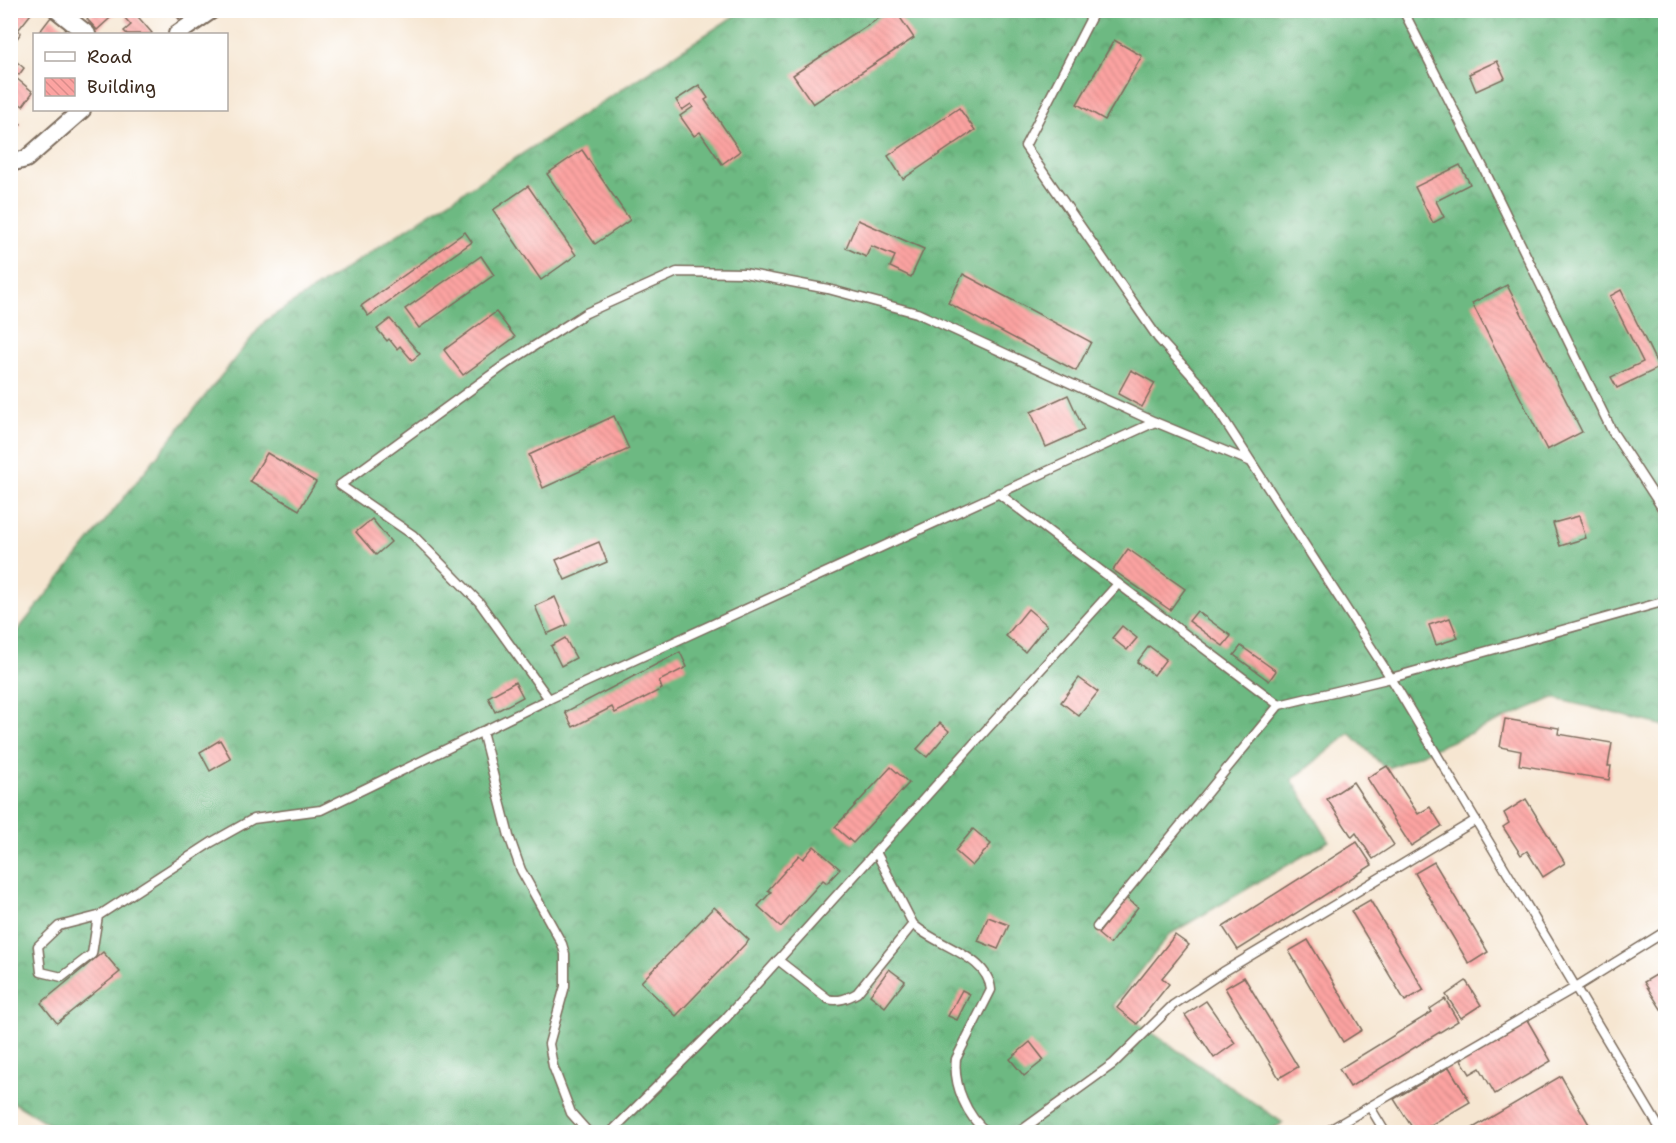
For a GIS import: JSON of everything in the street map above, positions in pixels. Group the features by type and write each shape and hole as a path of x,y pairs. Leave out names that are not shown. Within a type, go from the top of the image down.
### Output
{"street":[{"path":"57,10 86,33"},
{"path":"178,33 212,10"},
{"path":"10,163 26,159 81,111"}],"lane":[{"path":"1095,10 1025,146 1158,338 1204,389 1392,678 1662,1132"},
{"path":"1403,10 1484,169 1612,431 1665,514"},
{"path":"549,699 479,602 412,535 340,485 506,364 586,313 677,272 744,273 828,288 917,314 1155,422 1250,462"},
{"path":"98,916 92,954 62,977 41,972 38,946 59,926 98,916 212,842 253,819 321,810 549,699 1155,422"},
{"path":"998,493 1278,705"},
{"path":"611,1132 725,1019 1118,584"},
{"path":"1097,927 1278,705 1392,678 1665,601"},
{"path":"482,731 506,826 521,870 566,954 565,986 549,1044 553,1066 572,1113 588,1132"},
{"path":"1019,1132 1113,1064 1173,1005 1223,972 1476,820"},
{"path":"876,852 913,924 922,933 975,962 984,970 990,981 991,990 956,1059 955,1069 957,1084 969,1111 987,1132"},
{"path":"778,960 828,999 849,998 857,993 913,924"},
{"path":"1326,1132 1576,987 1665,931"},
{"path":"1370,1107 1385,1132"}],"green space":[{"path":"742,11 1665,11 1665,726 1553,698 1386,769 1350,733 1292,780 1329,841 1170,934 1113,1006 1283,1123 1267,1132 69,1132 59,1130 11,1101 11,639 265,321"}],"building":[{"path":"16,10 34,10 19,29 10,22"},
{"path":"96,10 119,10 97,30 87,19"},
{"path":"172,10 188,10 179,19"},
{"path":"891,10 895,10 914,38 813,104 793,75"},
{"path":"133,11 152,33 126,33 124,31 131,25 125,18"},
{"path":"51,17 66,29 63,33 39,33"},
{"path":"10,25 21,33 13,44 10,42"},
{"path":"1114,40 1142,56 1105,120 1077,104"},
{"path":"1497,61 1505,78 1476,91 1469,74"},
{"path":"17,62 24,68 19,75 11,69"},
{"path":"16,78 33,92 23,106 10,97 10,85"},
{"path":"699,85 708,98 705,100 740,151 722,164 700,132 694,136 680,116 693,107 691,104 682,110 676,100"},
{"path":"959,108 975,130 903,179 888,156"},
{"path":"10,116 21,124 10,137"},
{"path":"582,150 630,220 595,244 547,174"},
{"path":"1460,165 1470,184 1436,201 1444,217 1433,223 1415,187"},
{"path":"528,186 576,255 541,280 493,210"},
{"path":"858,220 924,249 911,277 890,267 895,256 871,246 866,257 846,248"},
{"path":"465,232 472,242 368,316 361,306"},
{"path":"481,256 494,275 419,328 405,309"},
{"path":"963,274 1091,342 1076,371 948,303"},
{"path":"1507,285 1582,432 1547,450 1472,303"},
{"path":"1621,290 1659,368 1617,388 1611,377 1643,362 1610,296"},
{"path":"496,312 515,337 463,375 444,350"},
{"path":"390,319 420,354 412,360 400,346 397,349 377,329"},
{"path":"1131,370 1155,383 1142,407 1118,394"},
{"path":"1068,395 1084,430 1046,447 1031,412"},
{"path":"614,416 629,449 543,488 529,455"},
{"path":"267,453 316,482 299,510 250,481"},
{"path":"1579,516 1586,538 1560,546 1553,523"},
{"path":"372,519 391,542 376,555 356,532"},
{"path":"599,542 607,562 565,580 556,560"},
{"path":"1128,549 1185,589 1170,610 1113,570"},
{"path":"555,597 567,625 547,634 535,606"},
{"path":"1028,609 1047,625 1025,652 1006,636"},
{"path":"1197,611 1231,636 1223,646 1189,621"},
{"path":"1450,618 1458,638 1436,645 1429,625"},
{"path":"1122,626 1137,638 1127,650 1112,638"},
{"path":"565,638 576,658 561,666 551,646"},
{"path":"1149,646 1166,659 1154,675 1137,662"},
{"path":"1241,646 1276,671 1269,681 1234,655"},
{"path":"680,652 687,667 659,681 662,689 615,713 612,707 573,727 565,712"},
{"path":"1079,678 1098,692 1079,716 1061,702"},
{"path":"515,682 523,697 495,712 488,697"},
{"path":"1505,719 1559,728 1558,734 1612,743 1608,766 1611,766 1609,780 1519,765 1521,751 1500,747"},
{"path":"940,723 949,731 927,757 917,749"},
{"path":"220,740 231,759 210,771 200,752"},
{"path":"1387,766 1418,814 1430,807 1442,826 1411,846 1367,778"},
{"path":"891,767 909,783 853,843 835,827"},
{"path":"1353,782 1394,845 1373,859 1356,833 1352,837 1327,799"},
{"path":"1526,799 1565,863 1543,877 1527,851 1521,855 1503,827 1509,823 1504,813"},
{"path":"973,829 991,844 972,866 955,851"},
{"path":"1357,842 1372,865 1238,950 1223,927"},
{"path":"814,846 840,869 827,883 823,880 781,927 758,906 771,892 768,890 799,855 803,859"},
{"path":"1434,862 1488,952 1469,964 1415,873"},
{"path":"1126,898 1138,907 1110,944 1098,934"},
{"path":"1370,900 1424,990 1405,1001 1351,911"},
{"path":"714,907 749,940 676,1016 641,982"},
{"path":"988,917 1009,925 998,949 978,941"},
{"path":"1175,935 1189,945 1162,978 1169,984 1137,1024 1117,1008"},
{"path":"1308,940 1362,1030 1343,1042 1289,951"},
{"path":"103,952 120,972 57,1023 41,1003"},
{"path":"889,969 905,981 885,1007 870,995"},
{"path":"1666,969 1666,1017 1644,982"},
{"path":"1244,977 1298,1067 1279,1078 1225,988"},
{"path":"1466,981 1481,1005 1461,1018 1446,995"},
{"path":"962,990 970,994 957,1020 948,1016"},
{"path":"1445,999 1458,1021 1350,1087 1339,1069 1432,1012 1430,1009"},
{"path":"1206,1001 1235,1043 1214,1058 1185,1015"},
{"path":"1526,1018 1551,1061 1495,1094 1480,1068 1470,1074 1460,1058"},
{"path":"1030,1042 1044,1060 1024,1076 1010,1059"},
{"path":"1449,1067 1470,1102 1419,1132 1415,1132 1394,1099"},
{"path":"1561,1076 1590,1126 1579,1132 1466,1132"}]}
